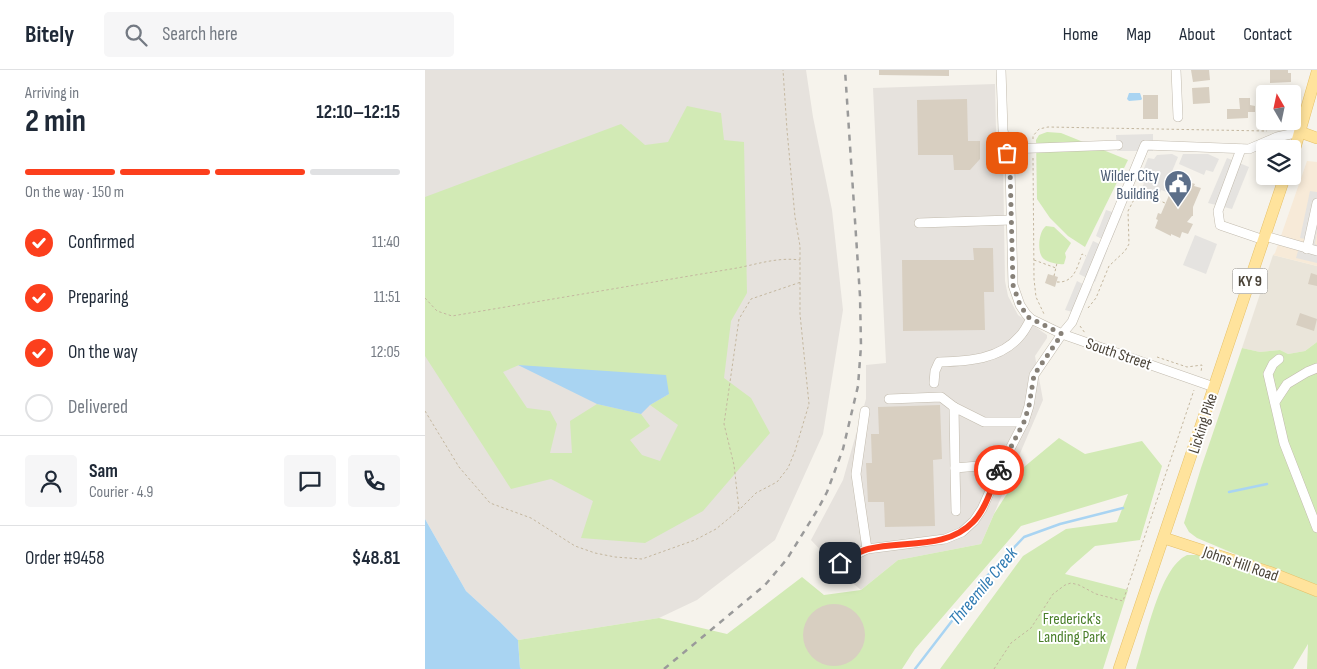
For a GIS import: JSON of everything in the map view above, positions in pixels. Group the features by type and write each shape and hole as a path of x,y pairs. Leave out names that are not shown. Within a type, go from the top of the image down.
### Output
{"main road":[{"path":"1298,140 1317,72"},
{"path":"1300,132 1317,138"},
{"name":"Licking Pike","path":"1119,669 1282,185"},
{"name":"Johns Hill Road","path":"1164,538 1272,574 1317,592"}],"street":[{"path":"934,383 935,371 939,362 977,360 993,354 1017,340 1031,320 1020,305 1013,285 1010,168 1003,130 1001,70"},
{"path":"1177,70 1178,117"},
{"path":"827,570 867,549 945,539 962,532 975,521 1024,422 1029,406 1034,375 1072,322 1145,145 1249,149 1277,137 1300,132"},
{"path":"1006,149 1118,145"},
{"path":"1241,148 1218,211 1220,225 1317,251"},
{"path":"1307,249 1317,203"},
{"path":"919,223 1011,220"},
{"name":"South Street","path":"1031,320 1065,330 1215,387"},
{"path":"1279,359 1273,364 1268,374 1284,444 1317,528"},
{"path":"1275,402 1287,384 1317,368"},
{"path":"889,400 941,397 954,407 984,422 1024,422"},
{"path":"954,407 956,511"},
{"path":"865,411 856,474 867,549"},
{"path":"955,468 1002,464"}],"path":[{"path":"425,412 459,467 490,503 531,518 575,546 595,553 642,559 695,540 716,528 739,510 755,493 777,482 788,468 795,451 809,404 800,314 800,246 795,217 783,70"},
{"path":"1046,318 1035,297 1033,136 1039,129 1047,127 1275,132"},
{"path":"1128,187 1165,203"},
{"path":"1085,311 1096,298 1109,266 1129,244 1128,212 1138,192"},
{"path":"1057,282 1069,280 1074,275 1082,254 1085,256"},
{"path":"425,298 437,312 452,316 769,261 800,260"},
{"path":"1034,260 1056,268"},
{"path":"1053,276 1057,263"},
{"path":"739,510 734,465 724,424 739,320 751,299 801,282"},
{"path":"1065,330 1085,333 1079,325 1079,321"},
{"path":"1150,355 1187,367 1202,365 1203,367"},
{"path":"994,669 1011,643 1031,628 1053,594 1065,585 1071,583 1079,585 1096,594 1123,601 1193,392"}],"shaded area":[{"path":"425,70 806,70 813,117 832,210 843,310 823,434 775,540 697,600 659,618 518,640 466,591 425,519"},
{"path":"995,84 996,132 1003,160 1005,281 1008,296 1018,315 1047,335 1035,356 1043,400 981,544 898,560 861,590 811,540 843,480 866,399 866,365 886,363 873,88"},
{"path":"1153,134 1153,151 1117,151 1116,135"},
{"path":"1172,154 1178,157 1168,181 1171,182 1167,192 1161,190 1159,196 1141,190 1144,183 1139,181 1148,158 1154,159 1157,155"},
{"path":"1183,154 1208,154 1219,159 1213,172 1206,170 1204,175 1179,164"},
{"path":"1227,158 1249,167 1232,209 1208,203"},
{"path":"1307,161 1317,162 1317,266 1273,255 1299,185 1301,185 1301,178"},
{"path":"1310,191 1317,192 1315,244 1317,245 1317,263 1296,258 1300,244 1305,242 1305,239 1300,238"},
{"path":"1106,210 1122,215 1110,243 1096,236"},
{"path":"1195,235 1217,244 1206,274 1183,265"},
{"path":"1093,241 1108,248 1095,282 1079,274"},
{"path":"1273,255 1317,266 1317,342 1305,351 1288,354 1280,350 1260,352 1242,348"},
{"path":"1077,281 1092,289 1080,314 1065,310"}],"green space":[{"path":"687,106 721,113 724,140 744,142 747,293 731,321 724,378 751,398 770,433 703,511 645,543 581,538 593,501 551,479 511,489 425,356 425,197 621,124 645,145 668,142","holes":["519,365 669,394 650,405 678,425 660,461 642,455 630,440 650,426 641,414 597,404 570,421 572,453 550,453 557,424 550,411 527,408 503,372"]},
{"path":"1047,132 1061,133 1128,160 1085,247 1068,236 1050,218 1037,199 1036,140 1039,135"},
{"path":"1046,226 1054,227 1071,243 1065,253 1064,264 1052,263 1040,254 1039,240"},
{"path":"1317,342 1317,585 1266,567 1197,538 1189,532 1184,523 1242,348 1260,352 1280,350 1288,354 1305,351"},
{"name":"Frederick's Landing Park","path":"1059,438 1085,454 1142,441 1162,466 1140,540 1095,546 1065,574 1128,590 1103,669 940,669 1023,556 1066,529 1117,522 1128,494 1021,526 915,649 902,669 520,668 518,640 659,618 727,634 802,577 824,595 861,590 898,560 981,544 994,514 1024,467"},
{"path":"1187,555 1198,555 1297,588 1317,597 1317,669 1307,669 1308,644 1293,669 1136,669 1161,589 1177,562"}],"water":[{"path":"1129,93 1140,93 1142,99 1129,101 1127,99"},
{"path":"518,365 666,375 669,394 650,405 641,414 597,404"},
{"path":"425,519 466,591 518,640 520,668 522,669 425,669"}],"building":[{"path":"879,70 949,70 949,76 879,75"},
{"path":"1191,70 1209,70 1210,80 1193,82"},
{"path":"1270,70 1288,70 1288,73 1291,73 1291,82 1270,83"},
{"path":"1209,87 1210,103 1193,104 1192,88"},
{"path":"1143,95 1158,95 1158,119 1143,119"},
{"path":"1239,98 1250,98 1250,105 1255,106 1255,112 1248,112 1248,118 1227,119 1227,109 1240,109"},
{"path":"967,99 968,141 980,141 980,159 970,170 954,170 953,155 918,155 917,100"},
{"name":"Wilder City Building","path":"1176,178 1201,188 1193,207 1193,216 1187,222 1193,224 1188,234 1182,232 1180,238 1155,228 1158,213 1161,214 1170,193 1167,192 1171,182 1174,183"},
{"path":"973,248 993,248 994,292 984,292 985,330 903,331 902,260 974,260"},
{"path":"1311,273 1317,275 1317,286 1308,284"},
{"path":"1048,274 1058,277 1055,287 1045,283"},
{"path":"1300,313 1317,319 1314,331 1296,325"},
{"path":"940,405 942,459 933,460 935,526 885,527 884,502 868,502 866,463 872,463 871,434 879,434 878,407"},
{"path":"834,604 851,609 856,613 860,618 865,635 860,652 856,657 851,661 834,666 817,661 812,657 808,652 803,635 808,618 812,613 817,609"}],"waterway":[{"name":"Threemile Creek","path":"1229,492 1267,484"},
{"name":"Threemile Creek","path":"915,669 985,578 1024,537 1060,524 1123,508"}],"railway":[{"path":"664,669 765,585 787,559 827,492 843,449 858,386 861,346 860,296 845,70"}],"way so far":[{"path":"999,470 1024,422 1029,406 1034,375 1062,334 1031,320 1016,296 1013,285 1010,168 1007,153"}],"place":[{"name":"Wilder City Building","path":"1178,208"}],"route":[{"path":"840,563 867,549 929,542 945,539 962,532 975,521 999,470"}]}
